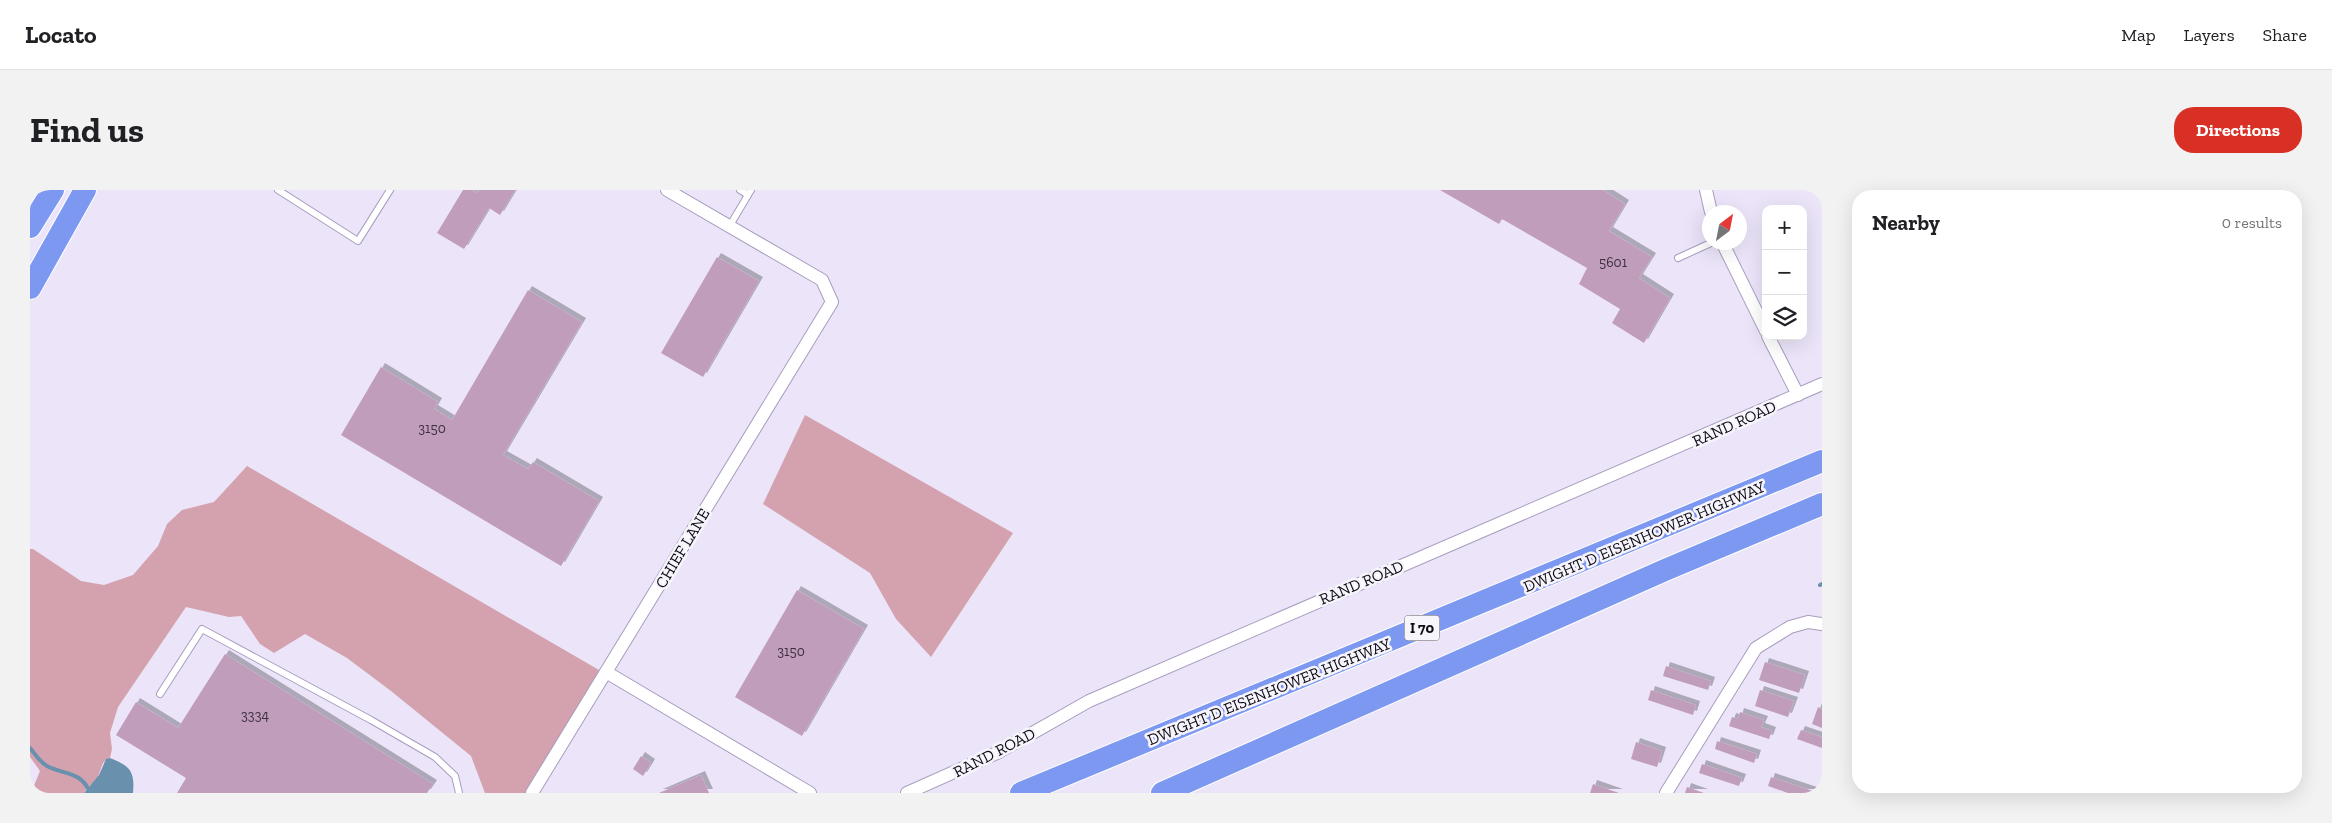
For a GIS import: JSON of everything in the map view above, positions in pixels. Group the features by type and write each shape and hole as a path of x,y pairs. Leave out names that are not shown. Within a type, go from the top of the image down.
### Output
{"highway":[{"path":"30,227 53,190"},
{"path":"30,288 85,190"},
{"name":"DWIGHT D EISENHOWER HIGHWAY","path":"1021,793 1822,461"},
{"path":"1170,790 1665,570 1822,504"}],"street":[{"path":"667,190 729,227"},
{"path":"1706,190 1709,205"},
{"name":"CHIEF LANE","path":"532,793 832,302 822,280 729,227"},
{"path":"1726,250 1762,323"},
{"path":"1770,340 1798,395"},
{"name":"RAND ROAD","path":"907,793 999,752 1089,701 1822,384"},
{"path":"1666,793 1756,648 1790,627 1808,622 1822,624"},
{"path":"606,672 810,793"}],"lane":[{"path":"278,190 358,241 390,190"},
{"path":"729,227 749,192 740,190"},
{"path":"1678,258 1702,247"},
{"path":"160,694 202,629 371,720 435,757 455,776 459,793"}],"shaded area":[{"path":"805,415 1013,533 931,657 896,619 870,573 763,504"},
{"path":"247,466 599,670 590,693 525,793 485,793 471,756 347,658 305,634 274,653 260,644 241,616 229,617 186,607 118,707 110,733 112,749 110,758 102,765 95,781 84,793 31,793 40,771 30,757 30,549 33,549 81,581 104,585 133,575 158,546 167,524 182,510 214,502"}],"water":[{"path":"110,758 130,770 133,779 133,793 84,793 99,775 106,759"}],"building":[{"path":"463,190 472,190 477,193 479,190 515,190 500,215 489,208 464,249 437,233"},
{"path":"1440,190 1603,190 1625,204 1609,231 1652,257 1639,278 1670,298 1644,343 1612,323 1620,309 1579,284 1587,268 1502,219 1499,224"},
{"path":"717,257 759,281 703,377 661,353"},
{"path":"528,290 582,322 503,455 528,469 533,462 599,501 561,566 341,435 381,367 438,402 434,409 452,420"},
{"path":"797,590 864,629 802,736 735,697"},
{"path":"225,654 433,784 427,793 177,793 186,778 116,735 136,702 178,728"},
{"path":"1765,662 1805,675 1799,693 1759,680"},
{"path":"1666,666 1711,681 1708,690 1663,676"},
{"path":"1651,690 1696,705 1693,715 1648,700"},
{"path":"1760,690 1794,701 1788,717 1755,706"},
{"path":"1818,707 1822,709 1822,728 1812,724"},
{"path":"1740,712 1764,720 1761,727 1772,731 1769,739 1729,726 1732,717 1738,719"},
{"path":"1801,730 1822,737 1822,748 1797,739"},
{"path":"1717,741 1757,754 1754,763 1715,749"},
{"path":"1636,742 1662,751 1657,767 1631,759"},
{"path":"641,756 651,763 643,776 633,769"},
{"path":"1702,764 1742,778 1739,786 1699,773"},
{"path":"701,775 709,793 659,793"},
{"path":"1771,777 1819,793 1788,793 1768,786"},
{"path":"1593,784 1619,793 1590,793"},
{"path":"1687,787 1704,793 1685,793"}],"waterway":[{"path":"30,748 47,766 77,777 87,786 90,793"}]}
